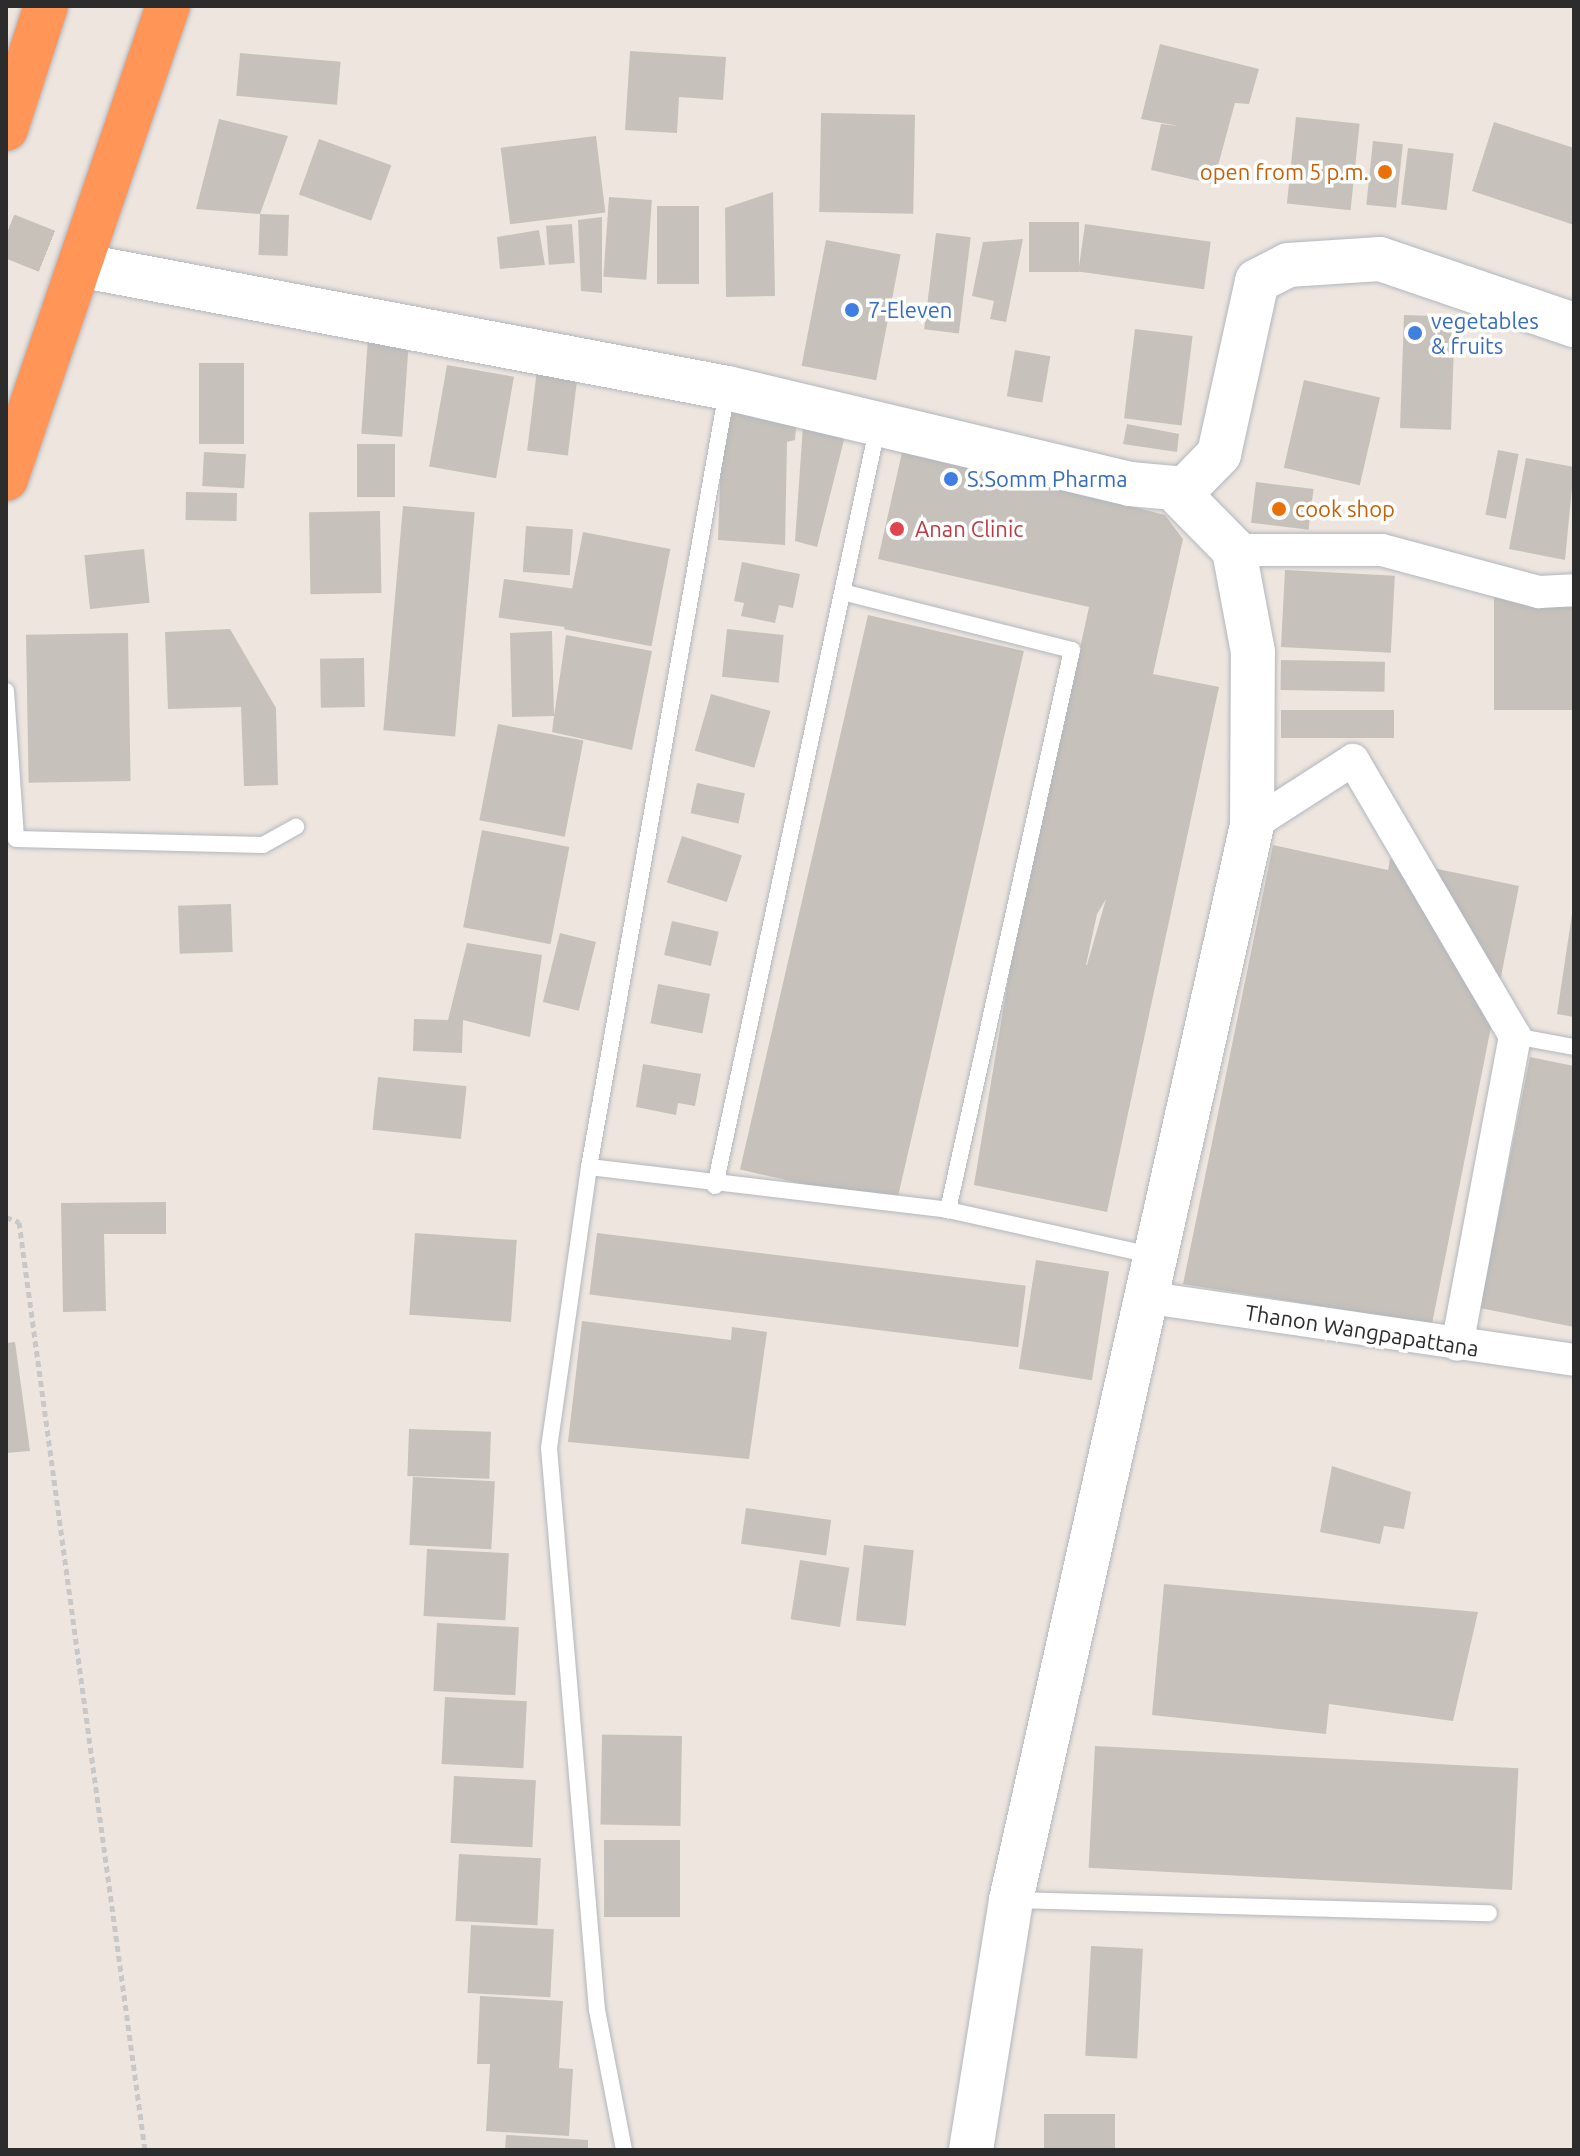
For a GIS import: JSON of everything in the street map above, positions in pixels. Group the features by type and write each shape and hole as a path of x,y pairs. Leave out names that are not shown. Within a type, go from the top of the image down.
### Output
{"highway":[{"path":"6,129 46,6"},
{"path":"6,479 84,266 168,6"}],"street":[{"path":"84,266 727,388 1130,484 1185,489 1219,454 1257,281 1288,265 1380,259 1574,325"},
{"path":"971,2150 1011,1900 1155,1277 1252,825 1253,652 1234,550 1181,496"},
{"path":"1234,550 1382,550 1539,592 1574,590"},
{"path":"1252,825 1353,760 1515,1036 1457,1345"},
{"name":"Thanon Wangpapattana","path":"1155,1277 1457,1345 1574,1360"}],"lane":[{"path":"624,2150 597,2010 549,1448 589,1167 727,388"},
{"path":"715,1186 846,593 879,422"},
{"path":"846,593 1072,650 948,1210"},
{"path":"6,691 16,839 263,845 296,827"},
{"path":"1515,1036 1574,1047"},
{"path":"589,1167 715,1186 948,1210 1155,1277"},
{"path":"1011,1900 1489,1913"}],"path":[{"path":"6,1217 19,1222 145,2150"}],"building":[{"path":"1160,44 1259,69 1249,104 1235,103 1213,184 1151,170 1161,124 1178,126 1141,119"},
{"path":"630,51 726,57 723,100 679,97 677,133 625,130"},
{"path":"240,53 341,62 337,105 236,96"},
{"path":"821,113 915,115 913,214 819,212"},
{"path":"1296,117 1360,124 1351,210 1287,204"},
{"path":"219,119 288,136 260,214 196,209"},
{"path":"1494,122 1574,148 1574,225 1472,191"},
{"path":"596,136 605,212 510,224 501,148"},
{"path":"319,139 391,165 371,221 299,194"},
{"path":"1373,141 1403,144 1396,208 1366,205"},
{"path":"1408,148 1454,154 1447,210 1401,205"},
{"path":"773,192 775,296 726,297 725,208"},
{"path":"609,197 652,200 646,280 603,277"},
{"path":"657,206 699,206 699,284 657,284"},
{"path":"260,214 289,215 288,256 259,255"},
{"path":"602,217 602,293 581,291 578,220"},
{"path":"1029,222 1079,222 1079,272 1029,272"},
{"path":"572,224 575,263 549,265 546,226"},
{"path":"1085,224 1211,242 1204,289 1078,272"},
{"path":"539,230 545,265 500,269 497,237"},
{"path":"936,233 971,237 959,334 924,329"},
{"path":"1023,239 1006,322 990,319 994,301 972,296 983,242"},
{"name":"7-Eleven","path":"826,240 901,255 876,380 802,366"},
{"path":"1404,315 1455,317 1451,430 1400,428"},
{"path":"1135,329 1193,336 1182,425 1124,418"},
{"path":"368,338 409,341 402,437 361,434"},
{"path":"1015,350 1050,356 1042,403 1007,396"},
{"path":"199,363 244,363 244,444 199,444"},
{"path":"447,365 514,377 496,478 429,466"},
{"path":"537,370 578,375 568,455 527,450"},
{"path":"1304,380 1380,398 1360,485 1284,468"},
{"path":"723,404 797,414 795,440 787,442 785,545 718,540"},
{"path":"804,411 849,420 817,547 795,541"},
{"path":"1127,424 1179,434 1177,452 1123,444"},
{"path":"357,444 395,444 395,497 357,497"},
{"path":"903,448 1165,515 1183,539 1153,674 1219,687 1107,1212 974,1185 1010,968 1089,607 878,559","holes":["1106,899 1087,965 1097,914"]},
{"path":"1498,450 1519,454 1506,519 1485,515"},
{"path":"204,452 246,454 244,488 202,486"},
{"path":"1526,458 1574,467 1565,560 1509,549"},
{"path":"1256,482 1314,489 1309,530 1251,523"},
{"path":"186,492 237,493 237,521 186,520"},
{"path":"403,506 475,512 455,736 383,730"},
{"path":"380,511 381,593 310,594 309,512"},
{"path":"526,526 573,529 570,575 523,572"},
{"path":"583,532 670,549 651,646 564,629"},
{"path":"144,549 150,603 90,609 84,555"},
{"path":"742,562 800,574 793,608 779,605 775,623 741,616 744,603 734,601"},
{"path":"1285,570 1395,576 1391,653 1281,647"},
{"path":"504,579 572,589 567,627 499,618"},
{"path":"1494,593 1574,593 1574,710 1494,710"},
{"path":"868,615 1024,651 896,1205 740,1169"},
{"path":"230,629 276,708 278,785 244,786 241,707 168,709 165,632"},
{"path":"727,629 784,635 779,683 722,677"},
{"path":"552,631 554,716 512,717 510,633"},
{"path":"128,633 131,781 29,783 26,635"},
{"path":"566,635 652,651 632,750 552,732"},
{"path":"364,658 365,707 321,708 320,659"},
{"path":"1281,660 1385,662 1384,692 1280,690"},
{"path":"711,694 771,711 754,768 695,751"},
{"path":"1281,710 1394,710 1394,738 1281,738"},
{"path":"498,724 583,741 565,837 479,820"},
{"path":"697,783 745,793 738,824 691,813"},
{"path":"482,830 569,847 550,944 463,927"},
{"path":"682,836 742,855 727,902 667,883"},
{"path":"1273,845 1388,870 1390,859 1519,886 1432,1324 1183,1284"},
{"path":"231,904 233,952 180,954 178,906"},
{"path":"1574,914 1574,1017 1557,1014"},
{"path":"672,921 719,932 711,966 664,955"},
{"path":"560,933 596,942 579,1011 543,1002"},
{"path":"467,943 542,955 530,1037 463,1020 462,1053 413,1051 414,1019 448,1020"},
{"path":"658,984 710,994 702,1033 650,1023"},
{"path":"1530,1057 1574,1066 1574,1327 1480,1308"},
{"path":"643,1064 701,1074 695,1106 678,1103 676,1115 636,1107"},
{"path":"378,1077 467,1086 461,1139 372,1130"},
{"path":"166,1202 166,1234 104,1234 106,1311 63,1312 61,1203"},
{"path":"415,1233 517,1240 511,1322 409,1315"},
{"path":"597,1233 1026,1286 1018,1347 589,1295"},
{"path":"1036,1260 1109,1272 1092,1380 1019,1369"},
{"path":"582,1321 731,1340 732,1327 767,1332 749,1459 568,1442"},
{"path":"15,1342 30,1451 6,1453 6,1343"},
{"path":"409,1429 491,1432 489,1479 407,1476"},
{"path":"1332,1466 1411,1492 1404,1529 1384,1526 1380,1544 1320,1532"},
{"path":"413,1477 495,1481 491,1549 409,1545"},
{"path":"746,1508 831,1520 826,1556 741,1544"},
{"path":"864,1545 914,1550 906,1626 856,1621"},
{"path":"427,1549 509,1553 505,1620 423,1616"},
{"path":"800,1560 849,1568 840,1627 791,1619"},
{"path":"1164,1584 1478,1612 1453,1721 1329,1704 1326,1734 1152,1715"},
{"path":"437,1623 519,1627 515,1695 433,1691"},
{"path":"445,1697 527,1701 523,1768 441,1764"},
{"path":"602,1735 682,1736 680,1826 600,1825"},
{"path":"1095,1746 1518,1768 1512,1890 1089,1868"},
{"path":"454,1776 536,1780 532,1847 450,1843"},
{"path":"604,1840 680,1840 680,1917 604,1917"},
{"path":"459,1854 541,1858 537,1925 455,1921"},
{"path":"471,1925 554,1929 550,1997 467,1993"},
{"path":"1091,1946 1143,1949 1137,2059 1085,2056"},
{"path":"480,1996 563,2001 559,2068 573,2069 569,2136 486,2131 490,2064 477,2064"},
{"path":"1044,2114 1115,2114 1115,2150 1044,2150"},
{"path":"506,2135 588,2140 588,2150 505,2150"}],"tunnel":[{"path":"6,235 84,266"}],"place":[{"name":"open from 5 p.m.","path":"1385,172"},
{"name":"7-Eleven","path":"852,310"},
{"name":"vegetables & fruits","path":"1415,333"},
{"name":"S.Somm Pharma","path":"951,479"},
{"name":"cook shop","path":"1279,509"},
{"name":"Anan Clinic","path":"897,529"}]}
